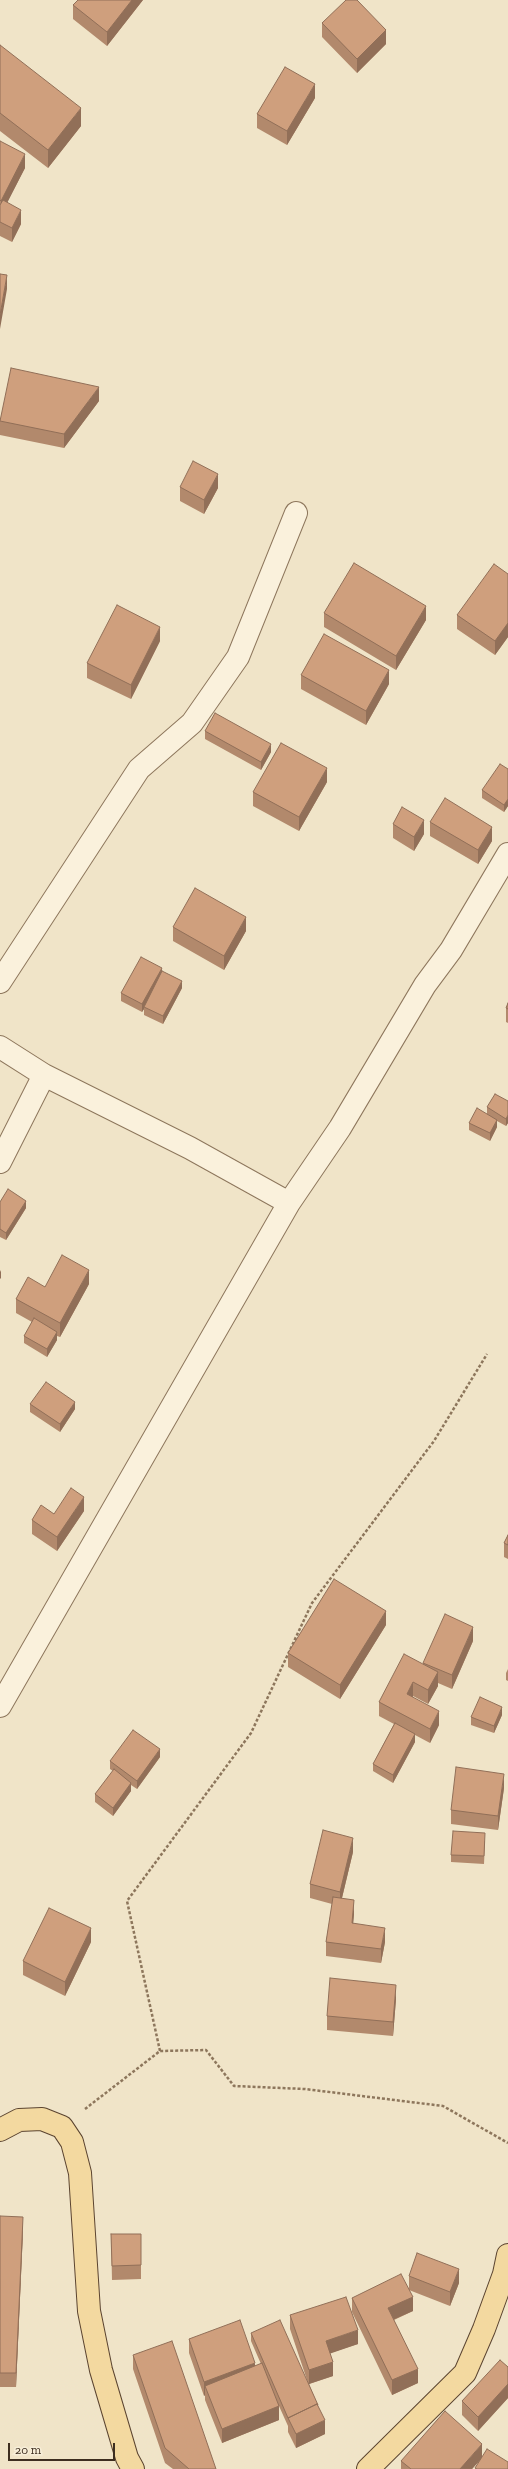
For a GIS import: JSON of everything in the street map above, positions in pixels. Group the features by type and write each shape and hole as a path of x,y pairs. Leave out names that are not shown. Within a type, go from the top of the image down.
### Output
{"main road":[{"path":"0,2130 19,2120 42,2119 62,2127 72,2142 80,2173 89,2311 101,2370 127,2458 133,2469"},
{"path":"368,2469 464,2373 489,2316 504,2274 508,2256"}],"street":[{"path":"0,982 139,769 192,723 238,657 296,512"},
{"path":"0,1706 289,1203 340,1128 425,985 451,950 508,854"},
{"path":"0,1048 44,1075 190,1148 289,1203"},
{"path":"0,1162 44,1075"}],"path":[{"path":"160,2051 127,1901 251,1734 312,1603 434,1441 487,1354"},
{"path":"62,2127 160,2051 206,2050 234,2086 305,2089 443,2106 508,2143"}],"building":[{"path":"78,0 132,0 107,32 73,5"},
{"path":"346,0 357,0 386,30 357,59 322,23"},
{"path":"0,45 81,108 48,150 0,113"},
{"path":"285,67 315,84 287,131 257,114"},
{"path":"0,141 25,154 1,201 0,200"},
{"path":"3,200 21,210 12,228 0,222 0,205"},
{"path":"0,274 7,275 0,315"},
{"path":"11,368 99,387 64,434 0,421"},
{"path":"193,461 218,474 204,500 180,487"},
{"path":"354,563 426,606 396,656 324,613"},
{"path":"494,564 508,574 508,623 495,641 457,615"},
{"path":"117,605 160,627 131,685 87,663"},
{"path":"324,634 389,670 366,711 301,675"},
{"path":"215,713 271,744 261,762 205,731"},
{"path":"281,743 327,768 299,817 253,792"},
{"path":"500,764 508,769 508,799 504,805 482,790"},
{"path":"445,798 492,827 478,850 430,822"},
{"path":"402,807 424,820 414,837 393,824"},
{"path":"195,888 246,917 224,956 173,927"},
{"path":"141,957 162,968 142,1004 121,993"},
{"path":"162,971 182,981 163,1016 144,1007"},
{"path":"495,1094 508,1101 508,1115 506,1119 487,1107"},
{"path":"477,1108 497,1120 490,1133 469,1123"},
{"path":"8,1189 26,1201 6,1233 0,1229 0,1202"},
{"path":"62,1255 89,1270 60,1323 16,1299 28,1277 45,1287"},
{"path":"34,1318 57,1332 47,1349 24,1336"},
{"path":"46,1382 75,1402 60,1424 30,1404"},
{"path":"71,1488 84,1497 57,1537 32,1520 41,1505 54,1514"},
{"path":"508,1535 508,1545 504,1543"},
{"path":"334,1579 386,1611 340,1685 288,1653"},
{"path":"445,1614 473,1627 452,1675 423,1663"},
{"path":"404,1654 438,1672 428,1690 413,1682 407,1694 439,1711 430,1729 379,1702"},
{"path":"480,1697 502,1707 494,1726 471,1717"},
{"path":"395,1723 415,1734 393,1775 373,1764"},
{"path":"133,1730 160,1749 137,1781 110,1761"},
{"path":"456,1767 504,1774 498,1816 451,1810"},
{"path":"114,1769 131,1783 113,1808 95,1794"},
{"path":"323,1830 353,1838 340,1892 310,1884"},
{"path":"453,1831 485,1833 484,1856 451,1855"},
{"path":"333,1897 354,1900 352,1923 385,1928 381,1949 326,1942"},
{"path":"49,1908 91,1928 65,1982 23,1961"},
{"path":"330,1978 396,1985 393,2022 327,2016"},
{"path":"0,2216 23,2217 16,2373 0,2373"},
{"path":"111,2234 141,2234 141,2265 112,2266"},
{"path":"417,2253 459,2269 450,2292 409,2276"},
{"path":"401,2274 413,2297 388,2308 418,2369 392,2380 352,2298"},
{"path":"346,2297 358,2330 326,2341 333,2362 309,2370 290,2315"},
{"path":"240,2320 255,2363 204,2382 189,2339"},
{"path":"280,2320 318,2405 317,2404 288,2418 251,2333"},
{"path":"172,2341 216,2469 189,2469 165,2448 133,2355"},
{"path":"500,2360 508,2367 508,2384 478,2417 462,2401"},
{"path":"262,2363 279,2406 222,2429 205,2386"},
{"path":"317,2404 325,2420 296,2434 288,2418"},
{"path":"445,2411 482,2444 460,2469 411,2469 401,2461"},
{"path":"487,2449 508,2462 508,2469 475,2468"}]}
